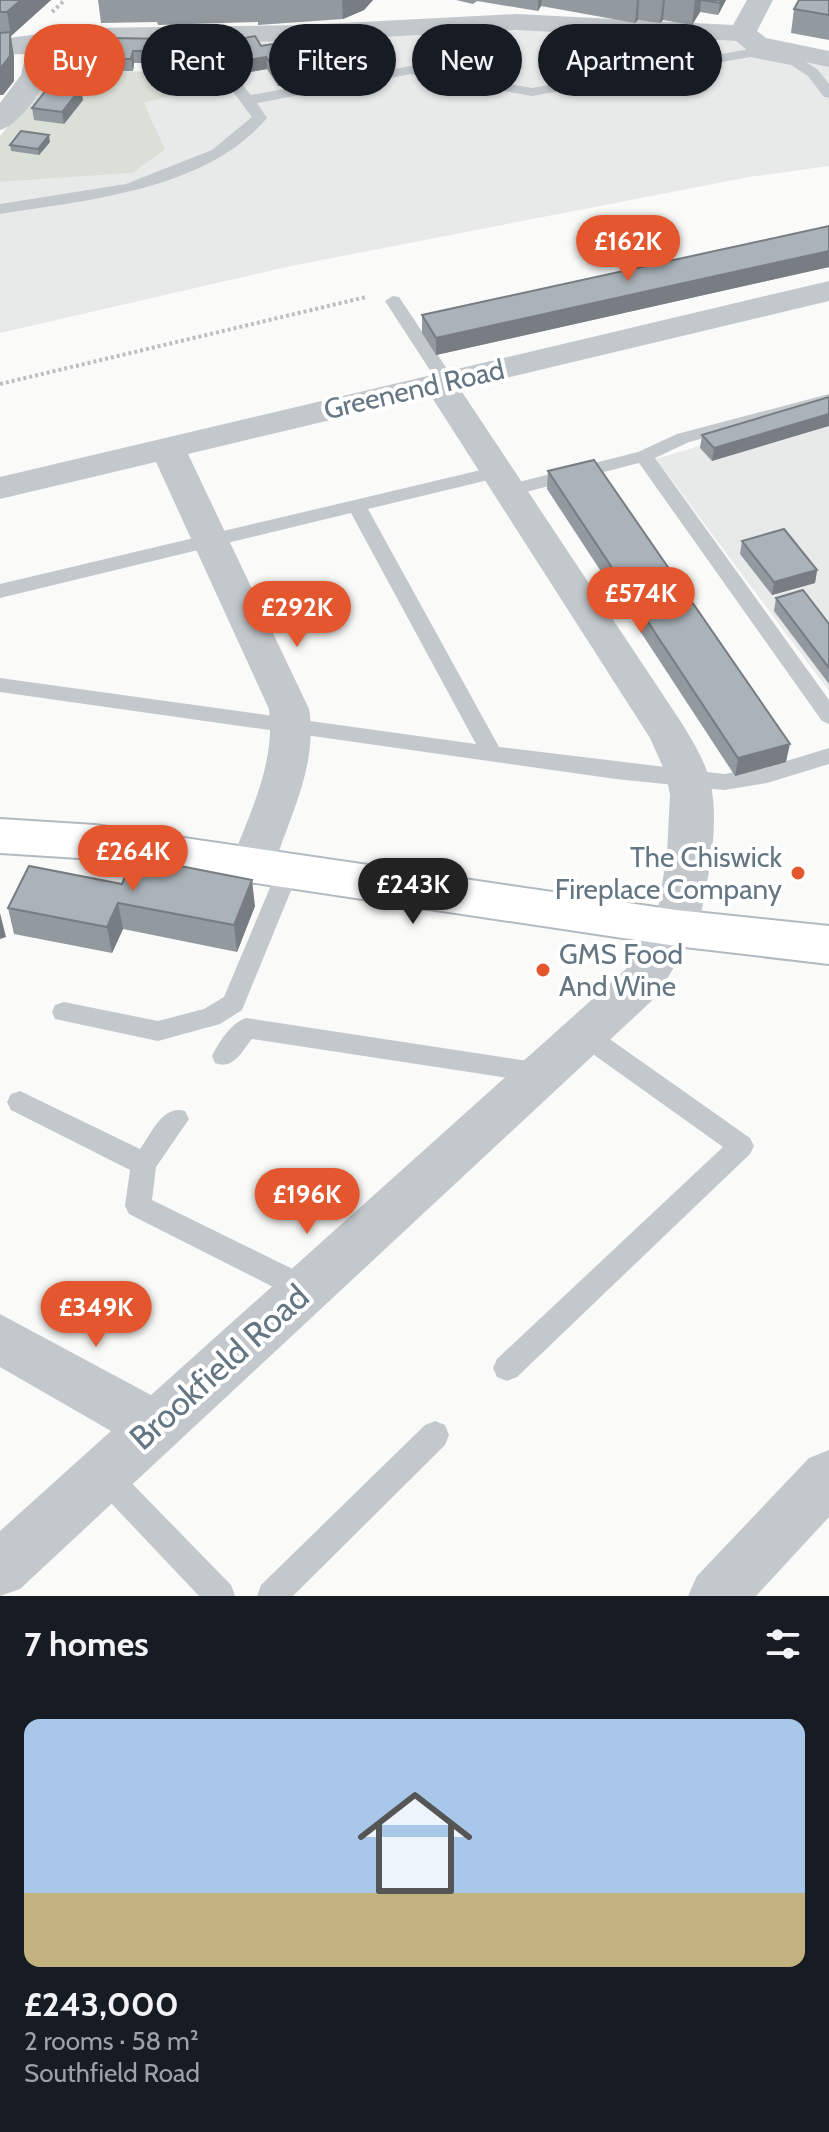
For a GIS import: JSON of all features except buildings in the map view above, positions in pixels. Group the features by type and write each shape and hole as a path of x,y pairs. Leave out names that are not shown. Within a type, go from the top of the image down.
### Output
{"main road":[{"path":"0,836 95,842 669,927 829,945"}],"street":[{"path":"742,33 760,0"},
{"path":"125,35 304,33 516,22 742,33 757,44 829,59"},
{"path":"0,47 24,47"},
{"path":"0,121 24,89"},
{"name":"Greenend Road","path":"0,488 829,291"},
{"path":"442,382 669,735 689,779"},
{"path":"167,447 289,709 291,725 287,768 270,868"},
{"name":"Brookfield Road","path":"0,1569 642,982 660,951 683,896 692,802 689,779"},
{"path":"0,1339 155,1426"},
{"path":"717,1596 829,1477"}],"lane":[{"path":"0,209 130,188 217,153 260,118 248,100 193,48 180,44 125,43"},
{"path":"248,100 411,70 532,92 750,53 795,61 813,73 829,94"},
{"path":"393,301 442,382"},
{"path":"0,591 357,506 644,456 683,438 829,399"},
{"path":"644,456 829,716"},
{"path":"357,506 492,754"},
{"path":"0,685 492,754 724,782 753,778 829,756"},
{"path":"64,1012 158,1031 211,1017 233,1003 270,868"},
{"path":"224,1056 246,1028 543,1074"},
{"path":"507,1368 741,1146 585,1035"},
{"path":"20,1102 144,1164"},
{"path":"176,1119 144,1164 138,1206 305,1289"},
{"path":"272,1596 435,1435"},
{"path":"103,1474 220,1596"}],"path":[{"path":"0,384 387,292 393,301"}],"shaded area":[{"path":"522,30 538,31 538,96 722,96 722,40 829,61 829,166 749,177 291,266 0,333 0,182 133,173 165,149 144,103 168,96 253,96 253,40 269,39 269,96 396,96 396,35 412,34 412,96 522,96"},
{"path":"125,71 141,71 141,96 169,96 144,103 165,149 133,173 0,182 0,136 33,96 125,96"},
{"path":"829,407 829,691 656,459"}],"place":[{"name":"The Chiswick Fireplace Company","path":"798,873"},
{"name":"GMS Food And Wine","path":"543,970"}]}
